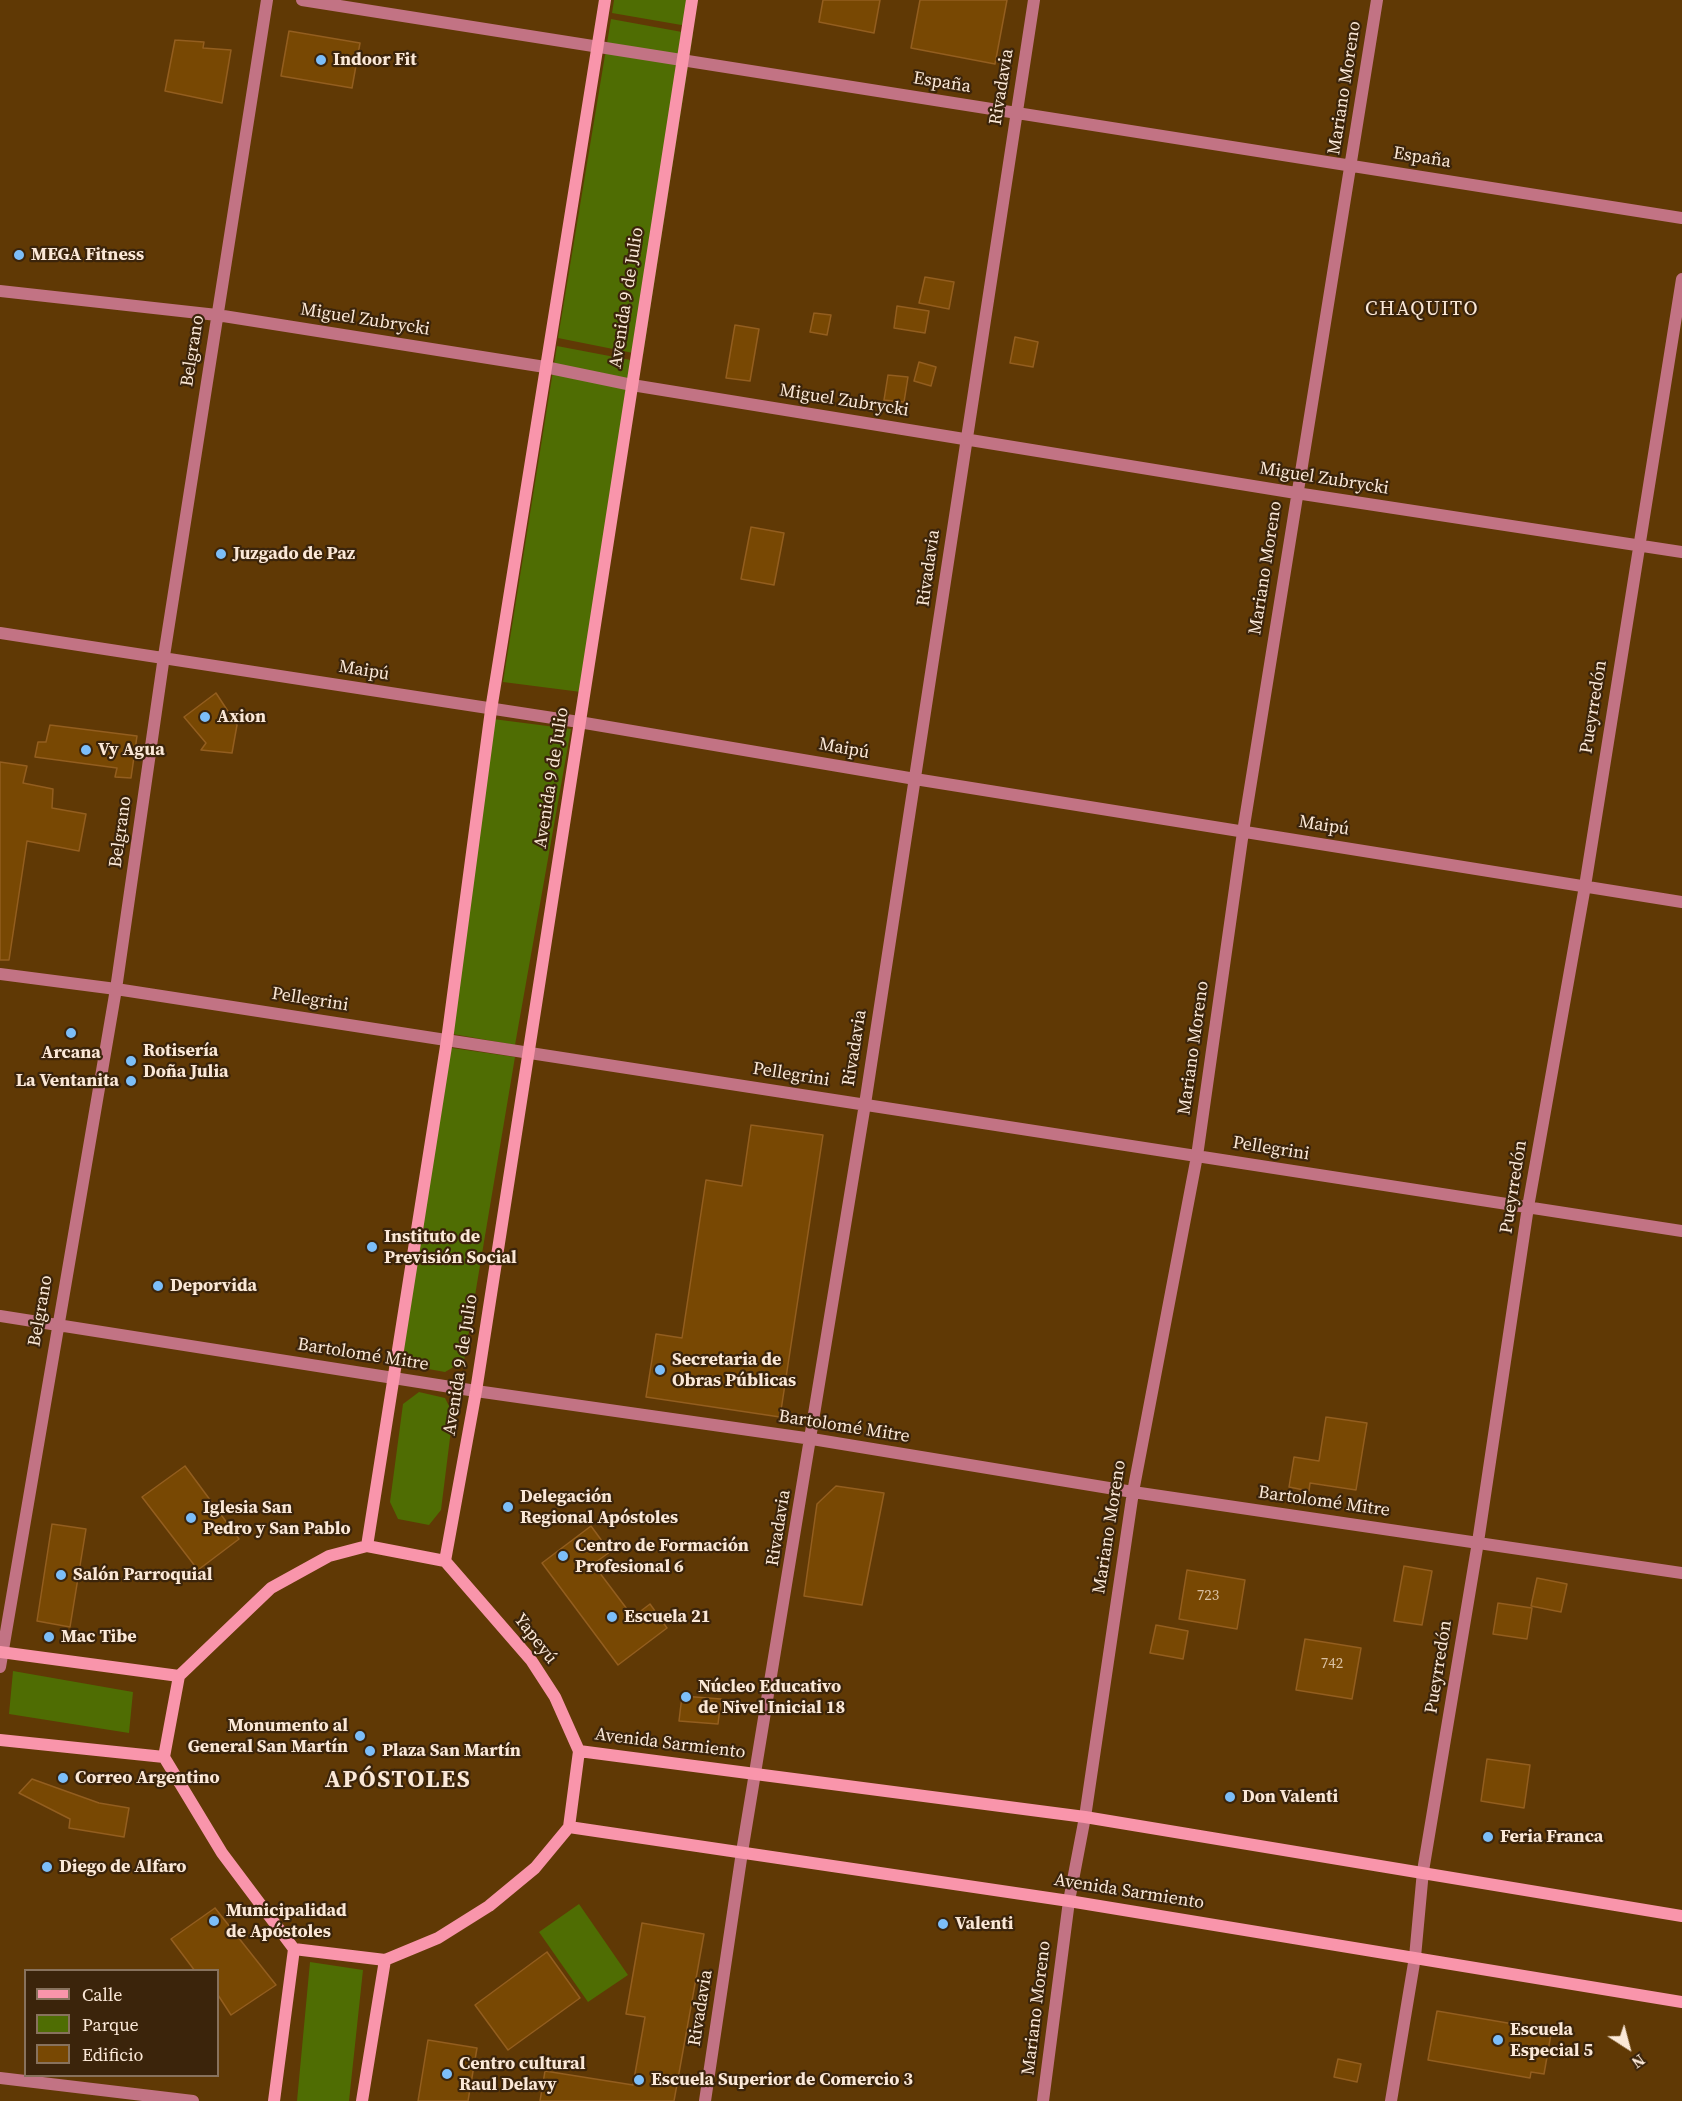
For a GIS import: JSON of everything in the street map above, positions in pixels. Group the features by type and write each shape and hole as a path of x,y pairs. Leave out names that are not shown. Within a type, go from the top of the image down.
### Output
{"main road":[{"path":"367,1546 447,1040 491,710 605,0"},
{"name":"Avenida 9 de Julio","path":"445,1561 476,1391 692,0"},
{"path":"274,2101 294,1949 222,1853 164,1757 179,1676 271,1588 329,1556 367,1546 445,1561"},
{"name":"Yapeyú","path":"445,1561 531,1660 555,1697 579,1751"},
{"path":"1,1652 179,1676"},
{"path":"0,1740 164,1757"},
{"path":"294,1949 385,1960 438,1938 489,1906 535,1868 569,1827 579,1751"},
{"name":"Avenida Sarmiento","path":"579,1751 1084,1817 1423,1871 1682,1916"},
{"name":"Avenida Sarmiento","path":"569,1827 1069,1901 1682,2002"},
{"path":"362,2101 385,1960"}],"street":[{"name":"Belgrano","path":"0,1667 116,989 164,656 267,0"},
{"name":"España","path":"302,0 1682,218"},
{"name":"Rivadavia","path":"705,2101 742,1852 812,1439 865,1104 1034,0"},
{"name":"Mariano Moreno","path":"1043,2101 1069,1901 1084,1817 1132,1491 1197,1156 1243,832 1377,0"},
{"name":"Pueyrredón","path":"1391,2101 1415,1957 1423,1871 1478,1542 1528,1207 1585,886 1682,279"},
{"name":"Miguel Zubrycki","path":"0,291 217,315 545,367 632,385 1296,493 1682,552"},
{"name":"Maipú","path":"0,633 164,656 491,710 579,722 915,779 1682,903"},
{"name":"Pellegrini","path":"0,974 116,989 1682,1231"},
{"name":"Bartolomé Mitre","path":"0,1316 476,1391 812,1439 1132,1491 1682,1573"},
{"path":"0,2078 193,2101"}],"green space":[{"path":"614,0 697,0 693,27 612,13"},
{"path":"611,19 693,34 643,355 558,338"},
{"path":"557,346 641,362 581,692 503,682"},
{"path":"493,719 571,729 515,1045 447,1033"},
{"path":"445,1047 515,1057 464,1361 445,1372 406,1365 403,1346"},
{"path":"419,1392 445,1398 453,1414 441,1510 429,1525 398,1519 390,1502 403,1404"},
{"path":"13,1671 133,1692 129,1733 9,1714"},
{"path":"579,1904 628,1975 588,2002 539,1932"},
{"path":"310,1962 363,1970 349,2101 297,2101"}],"building":[{"path":"823,0 880,0 874,33 819,22"},
{"path":"920,0 1007,0 995,64 911,48"},
{"name":"Indoor Fit","path":"289,31 360,43 352,88 281,76"},
{"path":"175,40 204,42 203,48 231,50 222,103 165,91"},
{"path":"925,277 954,282 949,309 919,303"},
{"path":"897,306 929,311 925,333 894,328"},
{"path":"814,313 831,315 827,335 810,332"},
{"path":"735,325 759,329 750,381 726,378"},
{"path":"1015,337 1038,342 1033,367 1010,363"},
{"path":"919,362 936,367 931,386 914,381"},
{"path":"888,375 908,377 904,402 884,400"},
{"path":"751,527 784,533 774,585 741,579"},
{"path":"216,693 237,725 232,753 201,750 206,743 184,717"},
{"name":"Vy Agua","path":"50,725 137,736 131,778 115,777 117,768 35,757 38,742 46,742"},
{"path":"0,762 27,766 23,783 53,789 52,808 86,814 79,851 27,841 9,960 0,960"},
{"path":"751,1125 823,1135 780,1417 646,1397 656,1334 682,1338 706,1180 742,1186"},
{"path":"1326,1417 1367,1423 1356,1490 1310,1483 1309,1491 1289,1487 1294,1457 1319,1461"},
{"name":"Iglesia San Pedro y San Pablo","path":"185,1466 239,1539 198,1570 142,1497"},
{"path":"836,1486 884,1493 862,1605 804,1596 817,1504"},
{"name":"Salón Parroquial","path":"52,1524 86,1529 70,1627 37,1621"},
{"path":"591,1526 610,1552 593,1564 633,1617 650,1604 667,1628 618,1665 542,1563"},
{"path":"1404,1566 1432,1571 1422,1625 1394,1621"},
{"path":"1187,1570 1245,1580 1237,1629 1179,1619"},
{"path":"1537,1578 1567,1584 1561,1612 1531,1606"},
{"path":"1498,1603 1532,1608 1527,1639 1493,1634"},
{"path":"1156,1625 1188,1631 1183,1659 1150,1653"},
{"path":"1305,1639 1361,1648 1352,1699 1296,1690"},
{"path":"682,1696 721,1699 718,1724 679,1721"},
{"path":"1487,1759 1530,1765 1524,1808 1481,1801"},
{"path":"32,1779 99,1803 129,1808 124,1837 69,1828 70,1819 19,1793"},
{"path":"215,1908 276,1985 231,2015 219,1997 219,1969 194,1969 171,1939"},
{"path":"642,1923 704,1934 674,2101 540,2101 545,2071 633,2085 645,2017 626,2014"},
{"path":"547,1952 580,1998 508,2050 475,2005"},
{"path":"1437,2011 1537,2028 1536,2032 1551,2034 1544,2074 1531,2072 1530,2078 1428,2060"},
{"name":"Centro cultural Raul Delavy","path":"428,2040 477,2048 468,2101 418,2101"},
{"path":"1338,2059 1361,2064 1357,2082 1334,2077"}],"place":[{"name":"Indoor Fit","path":"321,60"},
{"name":"MEGA Fitness","path":"19,255"},
{"name":"Juzgado de Paz","path":"221,554"},
{"name":"Axion","path":"205,717"},
{"name":"Vy Agua","path":"86,750"},
{"name":"Arcana","path":"71,1033"},
{"name":"Rotisería Doña Julia","path":"131,1061"},
{"name":"La Ventanita","path":"131,1081"},
{"name":"Instituto de Previsión Social","path":"372,1247"},
{"name":"Deporvida","path":"158,1286"},
{"name":"Secretaria de Obras Públicas","path":"660,1370"},
{"name":"Delegación Regional Apóstoles","path":"508,1507"},
{"name":"Iglesia San Pedro y San Pablo","path":"191,1518"},
{"name":"Centro de Formación Profesional 6","path":"563,1556"},
{"name":"Salón Parroquial","path":"61,1575"},
{"name":"Escuela 21","path":"612,1617"},
{"name":"Mac Tibe","path":"49,1637"},
{"name":"Núcleo Educativo de Nivel Inicial 18","path":"686,1697"},
{"name":"Monumento al General San Martín","path":"360,1736"},
{"name":"Plaza San Martín","path":"370,1751"},
{"name":"Correo Argentino","path":"63,1778"},
{"name":"Don Valenti","path":"1230,1797"},
{"name":"Feria Franca","path":"1488,1837"},
{"name":"Diego de Alfaro","path":"47,1867"},
{"name":"Municipalidad de Apóstoles","path":"214,1921"},
{"name":"Valenti","path":"943,1924"},
{"name":"Escuela Especial 5","path":"1498,2040"},
{"name":"Centro cultural Raul Delavy","path":"447,2074"},
{"name":"Escuela Superior de Comercio 3","path":"639,2080"}],"district":[{"name":"CHAQUITO","path":"1422,310"},
{"name":"APÓSTOLES","path":"398,1781"}]}
